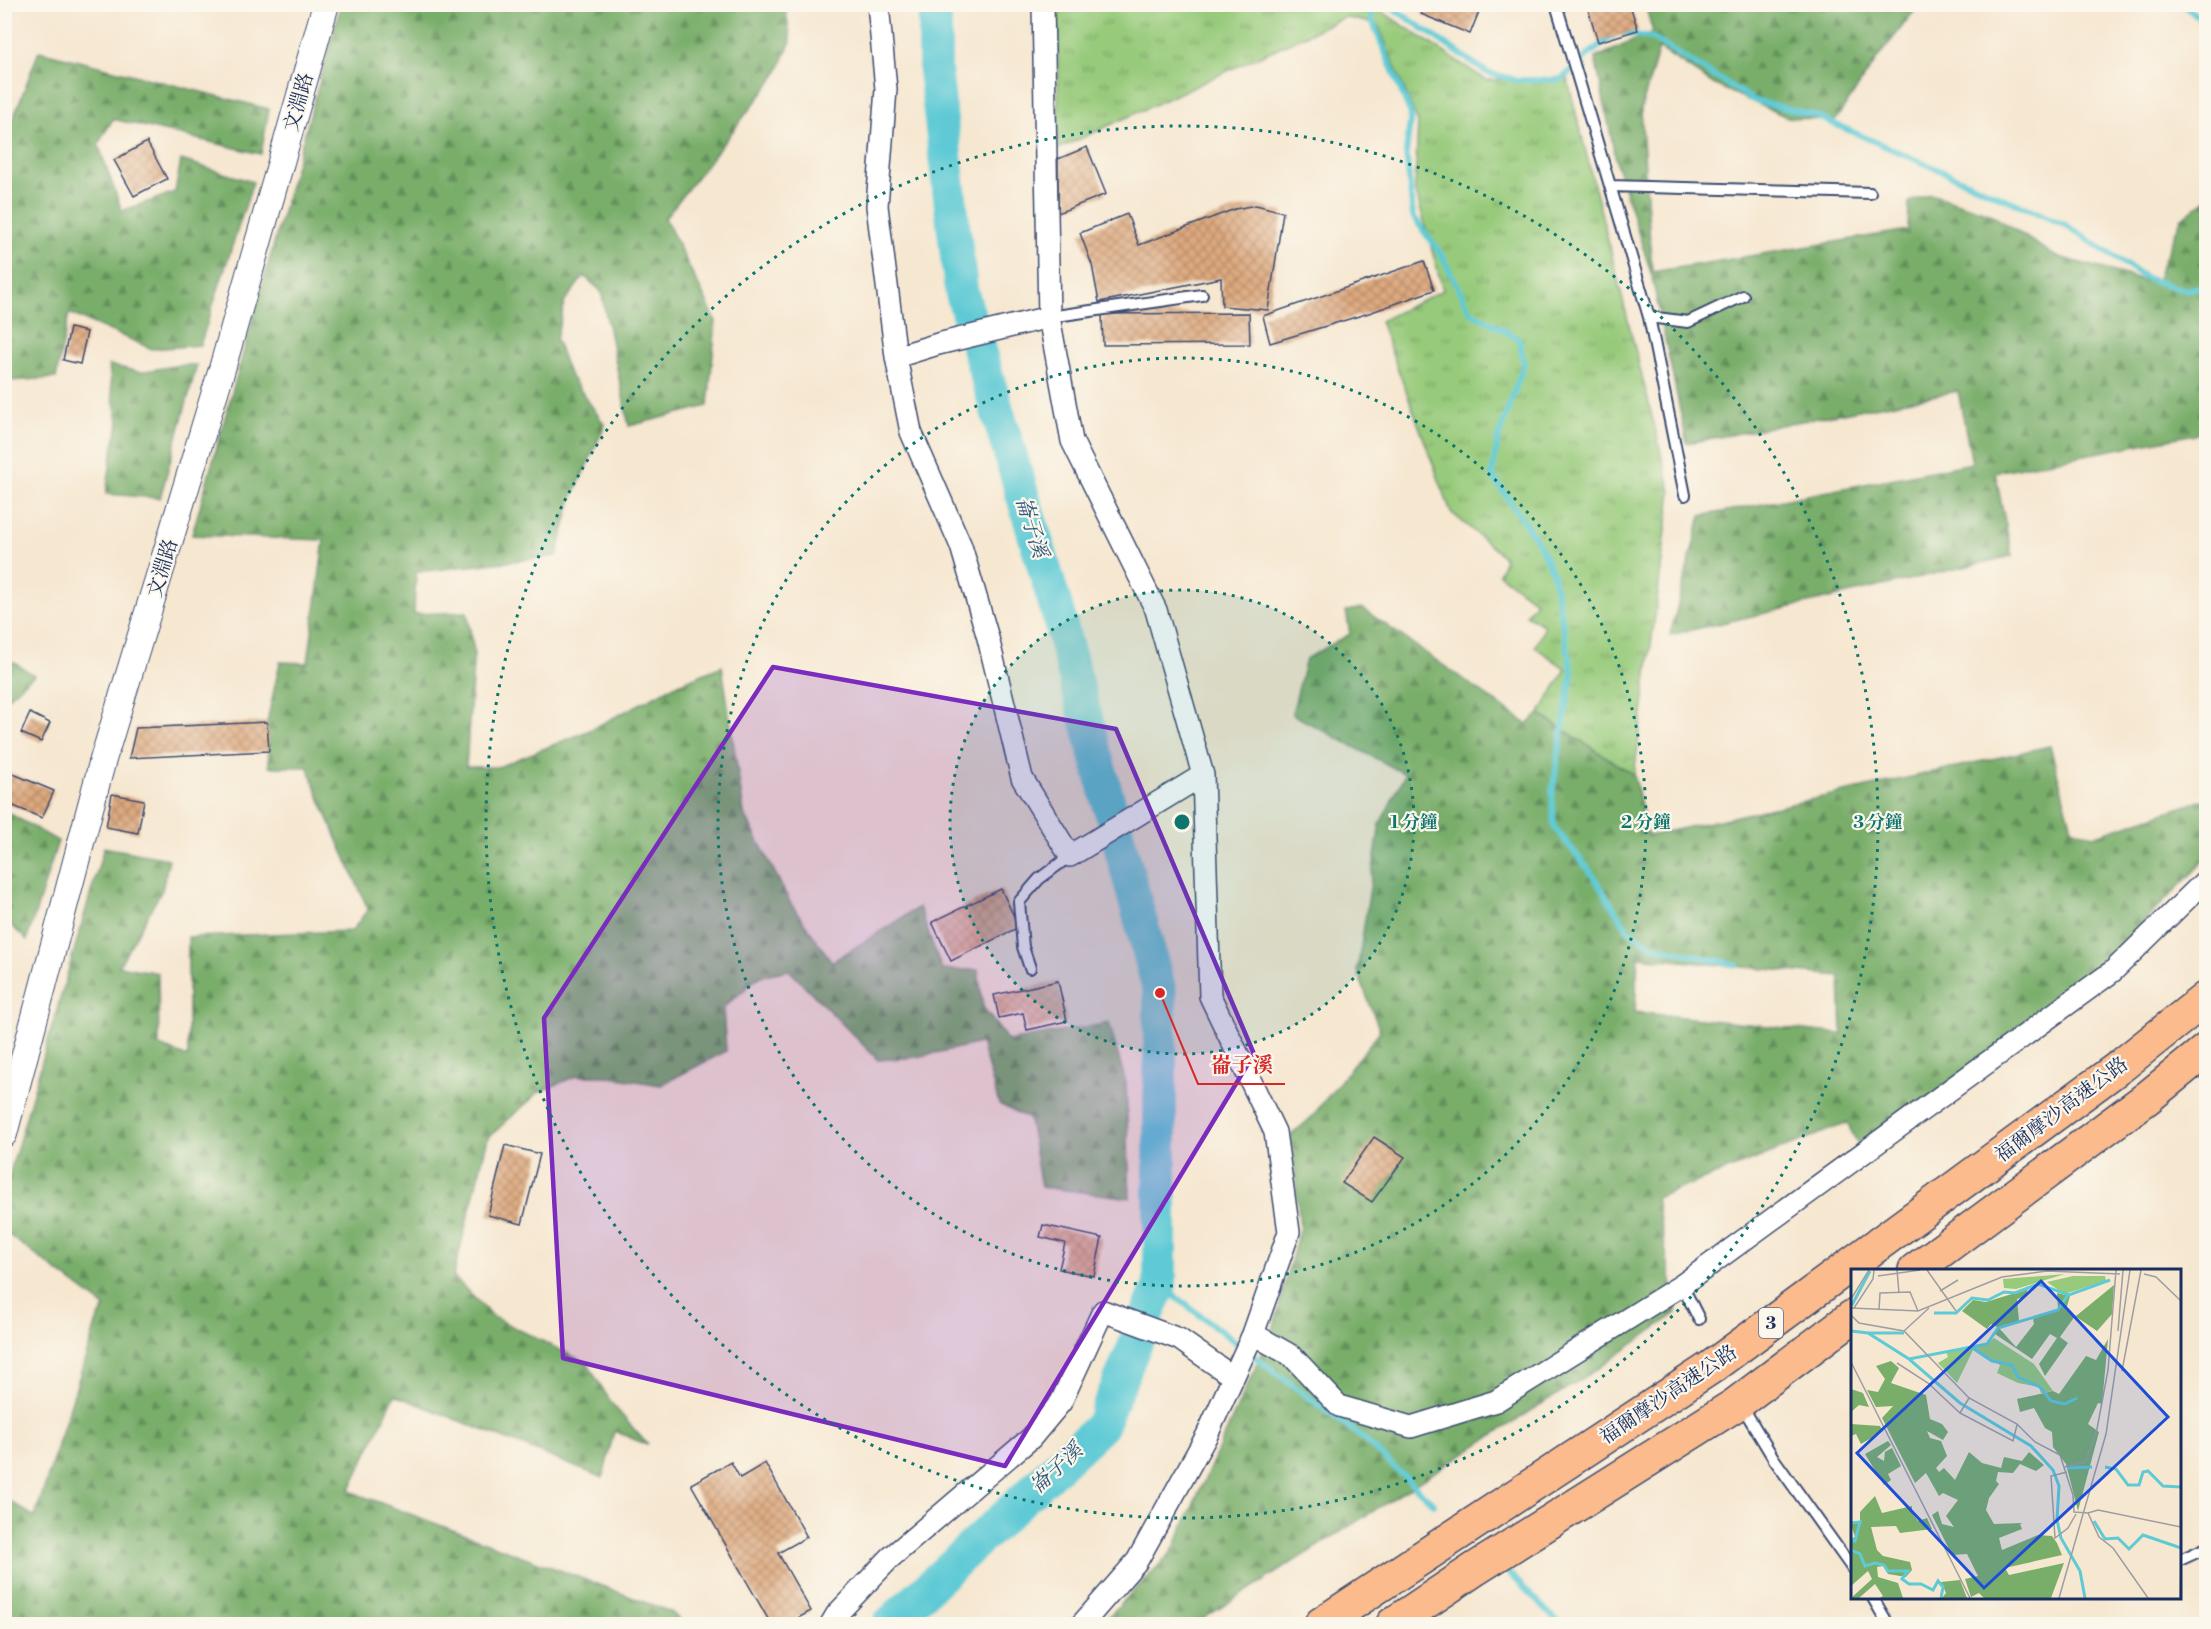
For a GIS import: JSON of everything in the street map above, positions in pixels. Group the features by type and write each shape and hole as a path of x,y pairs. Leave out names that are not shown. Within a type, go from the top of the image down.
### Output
{"highway":[{"path":"2157,1037 2206,983"},
{"name":"福爾摩沙高速公路","path":"1321,1624 1710,1368 2157,1037 2206,998"},
{"path":"1916,1269 2129,1112 2200,1056"},
{"name":"3","path":"1393,1624 1475,1569 1735,1404 1851,1318"}],"street":[{"name":"文淵路","path":"4,1134 102,763 222,369 326,4"},
{"path":"878,4 886,89 878,206 896,357 911,432 961,546 988,638 1022,778 1070,856 1203,776"},
{"path":"1043,4 1049,316 1072,441 1156,610 1203,776 1210,996 1275,1132 1289,1232 1253,1334 1207,1435 1137,1561 1082,1624"},
{"path":"896,357 1049,316"},
{"path":"1253,1334 1292,1356 1339,1406 1411,1427 1496,1401 1682,1285 2113,971 2206,880"},
{"path":"831,1624 837,1614 890,1558 1031,1438 1061,1402 1102,1311 1179,1339 1233,1377"}],"lane":[{"path":"1556,4 1649,317 1685,495"},
{"path":"1610,186 1870,193"},
{"path":"1049,316 1202,295"},
{"path":"1649,317 1688,322 1743,296"},
{"path":"1030,969 1023,947 1019,902 1039,879 1070,856"},
{"path":"1682,1285 1699,1319"},
{"path":"1748,1416 1774,1459 1851,1567"},
{"path":"2181,1560 2206,1548"},
{"path":"1874,1599 1888,1624"}],"highlighted area":[{"path":"773,667 1116,729 1254,1054 1005,1466 563,1358 544,1018"}],"green space":[{"path":"341,5 785,5 791,41 777,74 665,218 716,321 708,406 629,426 601,291 584,276 565,301 556,339 569,374 605,425 572,498 557,556 416,572 414,614 467,612 474,651 466,767 498,767 588,731 674,686 722,666 744,813 791,904 832,962 919,907 942,970 978,970 983,1007 1008,1041 1109,1023 1126,1083 1130,1198 1041,1187 1029,1119 999,1104 981,1043 917,1057 878,1060 789,970 760,976 723,1008 726,1051 661,1085 605,1076 576,1076 539,1092 488,1138 453,1276 493,1317 587,1363 612,1404 648,1445 614,1431 603,1478 395,1395 349,1491 671,1612 684,1624 268,1624 261,1620 258,1624 5,1624 5,1498 35,1517 97,1321 105,1307 5,1232 4,1193 104,847 169,859 162,890 119,966 158,973 159,1046 188,1057 188,937 352,931 368,909 308,767 269,767 267,722 280,662 308,663 324,540 192,535"},
{"path":"1058,5 1372,5 1486,80 1567,77 1671,492 1634,775 1539,714 1566,669 1535,647 1545,626 1526,615 1536,602 1499,574 1505,558 1451,512 1380,321 1443,290 1415,189 1418,123 1378,25 1345,17 1058,149"},
{"path":"1645,5 1919,5 1877,59 1835,121 1787,117 1715,85 1659,48 1641,109 1652,272 1908,230 1909,202 1931,194 1989,213 2055,256 2155,283 2181,219 2206,199 2206,329 2202,331 2206,353 2206,432 1995,472 2012,556 1670,635 1701,516 1972,463 1958,391 1687,443 1651,273 1617,165 1595,58 1653,32"},
{"path":"39,51 269,109 261,154 113,119 98,144 122,211 175,192 181,160 253,182 200,345 152,349 69,313 56,378 8,381 5,379 5,140"},
{"path":"109,365 140,372 180,365 197,365 160,498 106,494 119,424 112,394"},
{"path":"1362,608 1527,724 1539,714 1634,775 1648,836 2050,746 2072,828 2093,836 2206,799 2206,859 2103,963 1862,1152 1847,1123 1656,1198 1677,1313 1599,1368 1195,1624 1101,1624 1172,1552 1274,1326 1300,1226 1291,1135 1311,1118 1380,1031 1357,971 1380,824 1405,774 1292,714 1306,659 1350,634 1346,611","holes":["1638,957 1840,976 1842,1034 1635,1012"]},
{"path":"5,657 34,675 5,700"},
{"path":"5,811 58,841 27,940 5,920"}],"building":[{"path":"1425,4 1482,4 1470,34 1421,14"},
{"path":"1587,5 1630,5 1638,30 1598,42"},
{"path":"147,142 167,179 134,196 114,160"},
{"path":"1087,147 1106,194 1058,213 1058,159"},
{"path":"1256,205 1283,212 1268,310 1222,306 1221,278 1099,302 1092,265 1080,233 1127,214 1139,245 1235,209"},
{"path":"1424,261 1434,290 1369,313 1270,343 1263,316"},
{"path":"1249,313 1250,344 1103,345 1102,314"},
{"path":"70,328 87,332 80,364 63,360"},
{"path":"30,713 50,723 41,742 21,733"},
{"path":"267,722 269,751 129,758 136,728"},
{"path":"11,773 54,791 42,818 4,802 4,788"},
{"path":"112,794 144,800 138,833 106,827"},
{"path":"1001,889 1019,927 951,961 932,922"},
{"path":"1058,981 1067,1021 1027,1030 1023,1013 999,1018 994,995"},
{"path":"1374,1137 1405,1157 1372,1202 1342,1183"},
{"path":"505,1145 540,1154 522,1224 488,1215"},
{"path":"1043,1225 1102,1238 1094,1276 1059,1269 1065,1243 1040,1237"},
{"path":"731,1462 740,1478 765,1463 807,1537 778,1553 811,1611 787,1624 771,1624 691,1484"}],"waterway":[{"name":"崙子溪","path":"889,1624 1101,1426 1160,1285 1160,993 1056,607 961,290 935,70 935,4"},
{"path":"1370,4 1371,18 1411,114 1406,152 1413,216 1442,256 1470,311 1519,339 1524,364 1498,438 1492,475 1540,546 1553,574 1572,673 1552,793 1554,827 1589,870 1628,930 1652,946 1737,965"},
{"path":"1387,4 1488,73 1516,80 1561,80 1589,54 1618,32 1652,38 1755,101 1814,115 2065,225 2148,279 2185,290 2206,286"},
{"path":"2181,4 2206,22"},
{"path":"1160,1285 1360,1436 1434,1504"},
{"path":"1509,1573 1560,1624"}],"place":[{"name":"崙子溪","path":"1160,993"}]}
